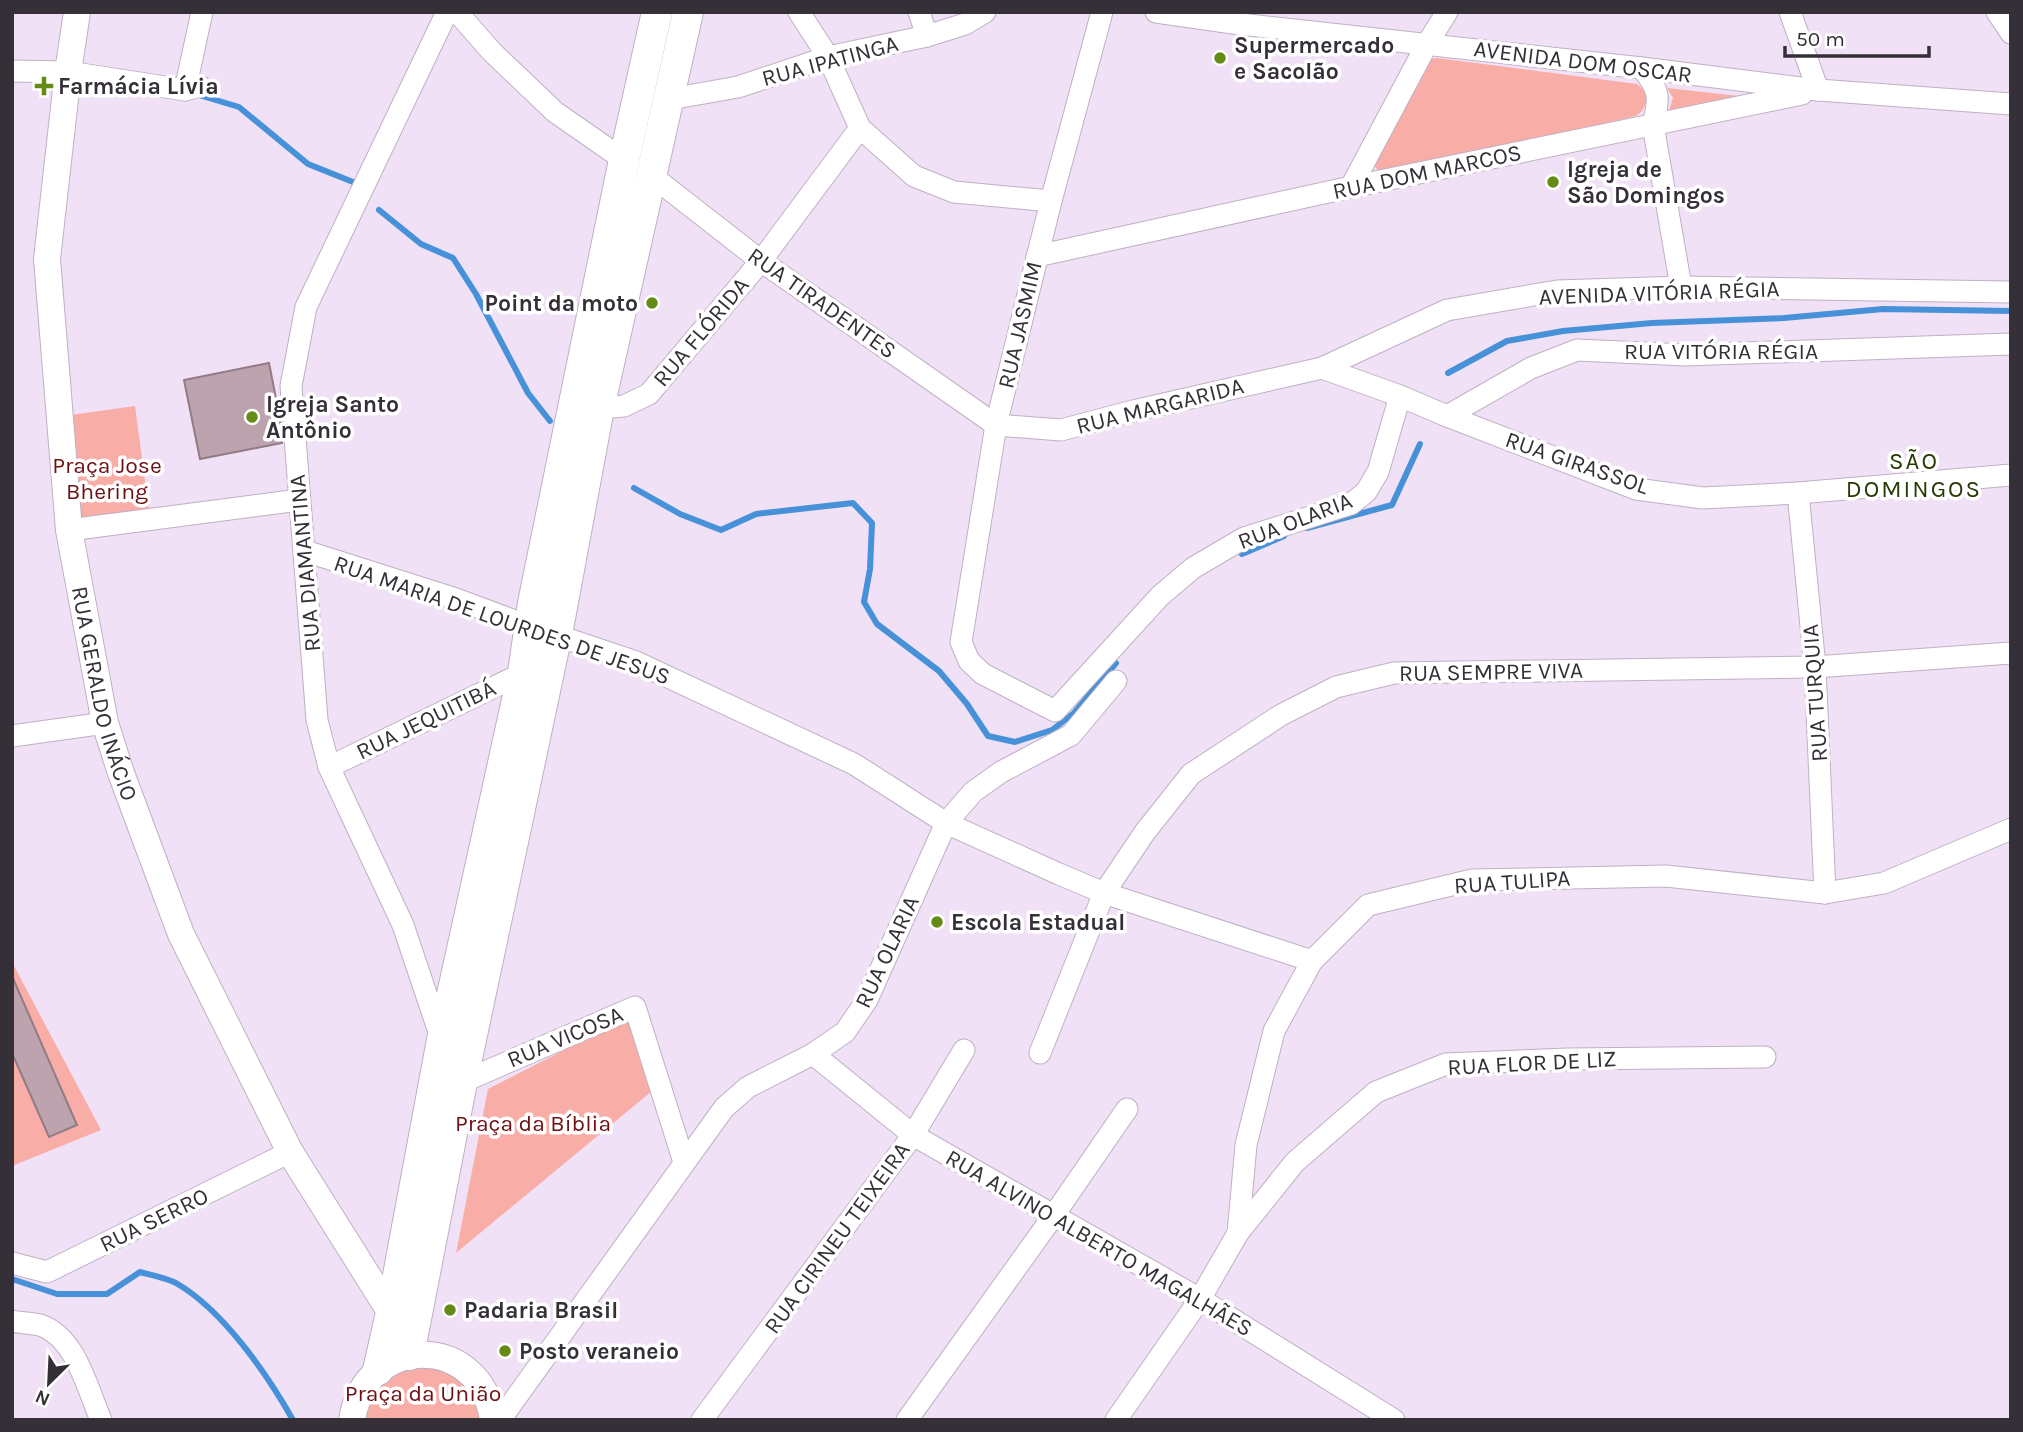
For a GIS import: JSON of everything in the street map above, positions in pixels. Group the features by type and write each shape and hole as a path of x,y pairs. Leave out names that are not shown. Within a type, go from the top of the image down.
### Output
{"main road":[{"path":"378,1370 442,1040 523,673 529,625 657,12"},
{"path":"409,1355 462,1082 557,634 599,408 688,12"}],"street":[{"name":"RUA GERALDO INÁCIO","path":"77,12 47,259 69,530 106,723 121,773 181,934 290,1152 391,1313"},
{"path":"12,71 68,72 193,88 202,12"},
{"name":"RUA DIAMANTINA","path":"442,1040 402,925 329,767 317,720 291,386 306,307 362,195 447,12"},
{"path":"457,12 492,52 555,112 624,160"},
{"path":"799,12 828,57 860,128 914,176 954,192 1051,201"},
{"path":"919,12 928,36"},
{"name":"RUA IPATINGA","path":"670,99 738,87 828,57 928,36 965,24 985,12"},
{"name":"RUA JASMIM","path":"961,642 996,425 1051,201 1102,12"},
{"name":"AVENIDA DOM OSCAR","path":"1156,12 1244,18 1427,44 1818,90 2011,104"},
{"path":"1351,187 1427,44 1447,12"},
{"path":"1790,12 1818,90"},
{"path":"1997,12 2011,33"},
{"path":"1642,68 1657,91 1658,101 1653,125 1681,287"},
{"name":"RUA DOM MARCOS","path":"1037,256 1351,187 1818,90"},
{"name":"RUA FLÓRIDA","path":"599,408 624,406 649,394 761,261 860,128"},
{"name":"RUA TIRADENTES","path":"652,176 761,261 996,425"},
{"name":"AVENIDA VITÓRIA RÉGIA","path":"1322,368 1447,310 1557,291 1681,287 2011,292"},
{"name":"RUA VITÓRIA RÉGIA","path":"1447,416 1531,368 1577,350 1686,355 2011,344"},
{"name":"RUA MARGARIDA","path":"996,425 1061,430 1322,368"},
{"name":"RUA GIRASSOL","path":"1322,368 1636,489 1703,498 2011,475"},
{"name":"RUA OLARIA","path":"961,642 969,661 983,674 1055,711 1160,596 1192,568 1244,538 1351,504 1366,492 1378,472 1400,396"},
{"name":"RUA TURQUIA","path":"1798,493 1815,667 1825,893"},
{"path":"69,530 299,500"},
{"name":"RUA MARIA DE LOURDES DE JESUS","path":"304,551 636,662 854,764 946,823 1104,893 1312,961"},
{"name":"RUA SEMPRE VIVA","path":"1040,1053 1104,893 1145,832 1191,774 1281,715 1336,687 1394,673 1815,667 2011,653"},
{"name":"RUA JEQUITIBÁ","path":"329,767 523,673"},
{"name":"RUA OLARIA","path":"500,1420 724,1108 748,1087 813,1054 845,1032 867,1000 946,823 982,785 1071,735 1116,681"},
{"path":"12,736 106,723"},
{"name":"RUA TULIPA","path":"1238,1233 1246,1145 1274,1031 1312,961 1368,905 1472,880 1666,876 1825,893 1884,883 2011,829"},
{"name":"RUA VICOSA","path":"462,1082 635,1007 684,1162"},
{"name":"RUA CIRINEU TEIXEIRA","path":"702,1420 913,1135 964,1051"},
{"name":"RUA ALVINO ALBERTO MAGALHÃES","path":"813,1054 913,1135 1199,1299 1394,1420"},
{"name":"RUA FLOR DE LIZ","path":"1116,1420 1199,1299 1238,1233 1295,1162 1376,1092 1446,1064 1568,1059 1765,1057"},
{"path":"907,1420 1127,1109"},
{"name":"RUA SERRO","path":"14,1264 47,1272 290,1152"},
{"path":"12,1321 41,1326 64,1341 100,1420"},
{"path":"352,1420 354,1404 363,1385 378,1370 396,1359 423,1354 445,1357 465,1368 481,1385 491,1405 494,1420"}],"green space":[{"path":"1431,59 1637,84 1646,96 1645,105 1636,116 1387,174 1378,171 1373,163"},
{"path":"1667,88 1748,97 1668,114 1673,98"},
{"name":"Praça Jose Bhering","path":"135,406 149,510 75,521 64,416"},
{"path":"12,962 101,1130 12,1166"},
{"name":"Praça da Bíblia","path":"631,1016 652,1091 456,1253 488,1089"},
{"name":"Praça da União","path":"415,1366 442,1370 460,1380 472,1396 483,1420 361,1420 371,1399 386,1379"}],"building":[{"path":"269,363 282,443 200,459 184,380"},
{"path":"12,976 77,1125 49,1137 12,1053"}],"waterway":[{"path":"199,95 239,107 308,164 358,184"},
{"path":"379,210 421,244 453,258 476,294 528,393 550,421"},
{"path":"1448,373 1507,341 1563,331 1652,323 1784,318 1883,309 2011,311"},
{"path":"1307,528 1392,505 1420,444"},
{"path":"634,488 680,514 721,530 756,514 853,503 872,523 870,569 864,602 877,624 939,671 967,704 988,736 1015,742 1052,730 1074,713 1116,663"},
{"path":"1242,554 1284,536"},
{"path":"12,1279 57,1294 107,1294 140,1272 176,1283 227,1326 257,1364 293,1420"}],"place":[{"name":"Supermercado e Sacolão","path":"1220,58"},
{"name":"Farmácia Lívia","path":"44,86"},
{"name":"Igreja de São Domingos","path":"1553,182"},
{"name":"Point da moto","path":"652,303"},
{"name":"Igreja Santo Antônio","path":"252,417"},
{"name":"Escola Estadual","path":"937,922"},
{"name":"Padaria Brasil","path":"450,1310"},
{"name":"Posto veraneio","path":"505,1351"}],"district":[{"name":"SÃO DOMINGOS","path":"1914,475"}]}
